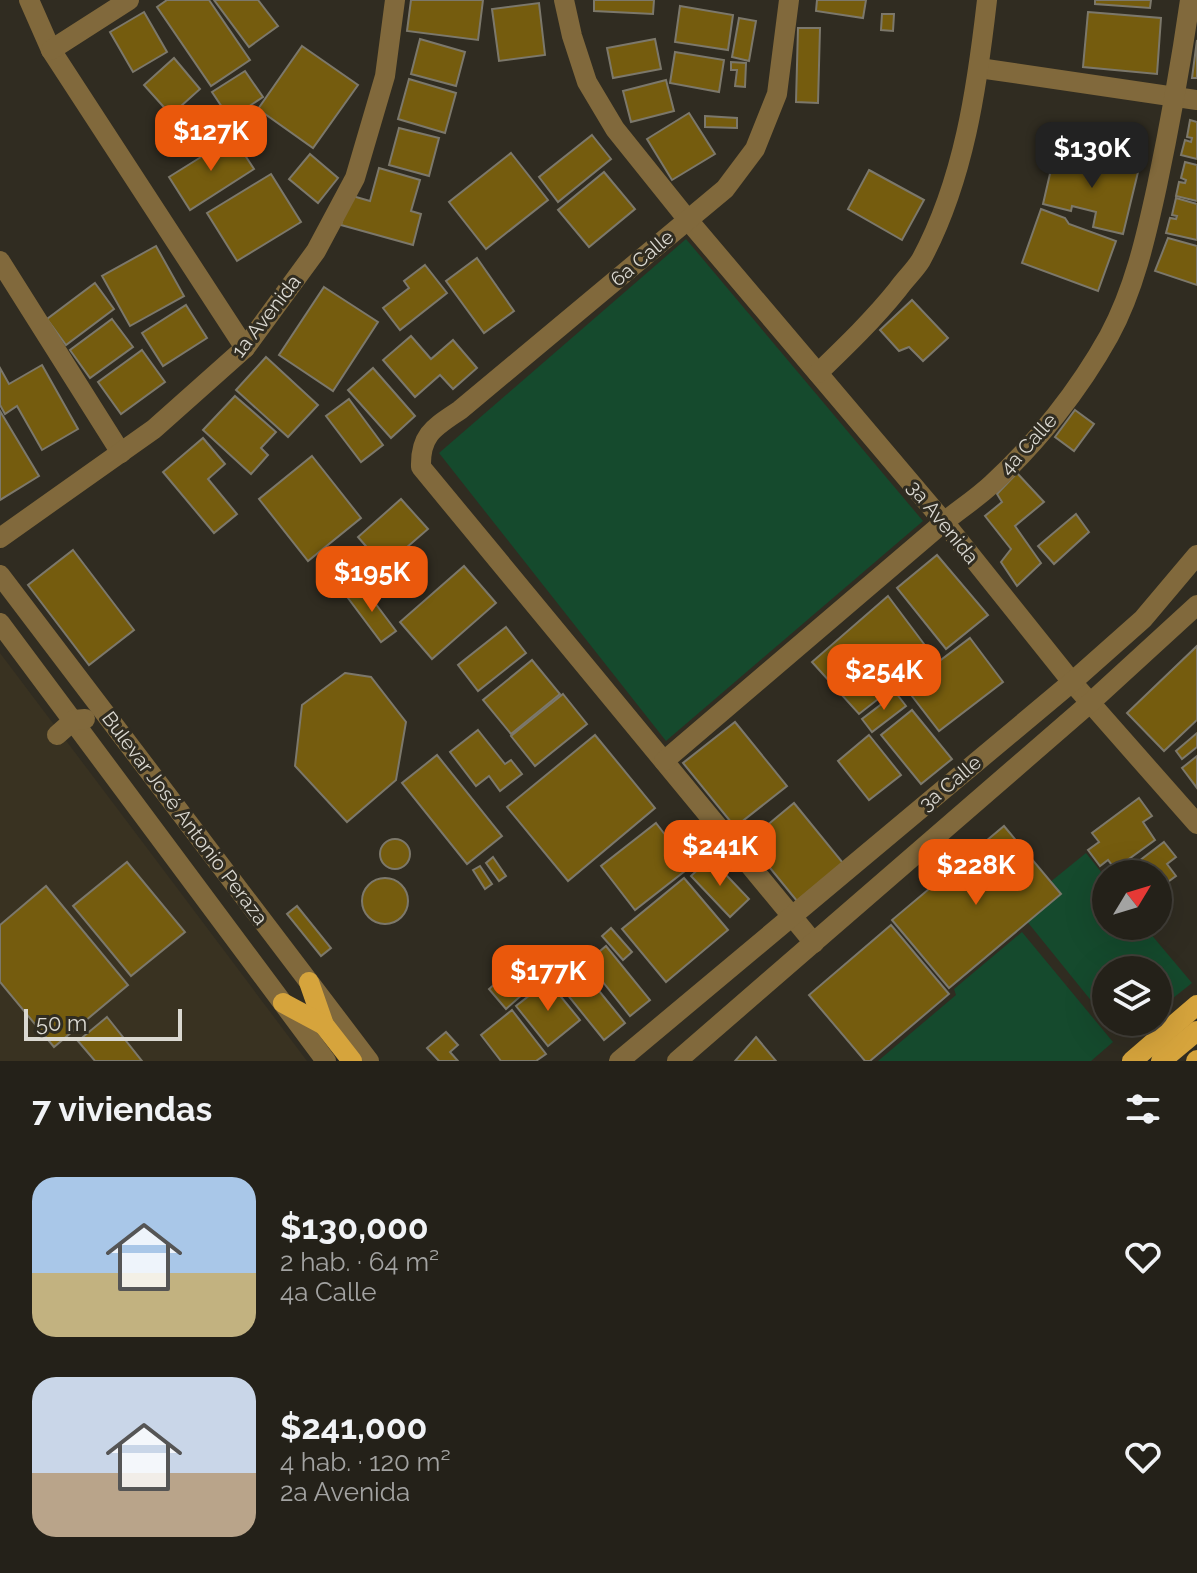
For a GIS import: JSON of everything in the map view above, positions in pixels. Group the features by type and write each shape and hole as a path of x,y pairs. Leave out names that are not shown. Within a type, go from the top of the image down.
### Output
{"main road":[{"path":"309,982 324,1025 352,1061"},
{"path":"283,1003 324,1025"},
{"path":"1136,1060 1197,1005"},
{"path":"1161,1061 1197,1031"}],"street":[{"path":"29,0 51,50 245,348"},
{"path":"51,50 129,0"},
{"name":"1a Avenida","path":"0,538 154,429 245,348 316,251 355,178 385,76 395,0"},
{"name":"3a Avenida","path":"564,0 587,82 615,129 688,220 944,522 1072,682 1197,824"},
{"name":"6a Calle","path":"664,761 421,467 420,448 432,430 725,189 755,149 777,94 789,0"},
{"path":"818,373 876,316 920,261 946,202 963,149 979,68 987,0"},
{"name":"4a Calle","path":"664,761 991,485 1039,437 1078,384 1109,335 1134,276 1187,99 1190,0"},
{"path":"979,68 1187,99"},
{"path":"0,261 121,453"},
{"name":"3a Calle","path":"619,1061 1072,682 1143,619 1197,555"},
{"name":"Bulevar José Antonio Peraza","path":"0,575 369,1061"},
{"name":"3a Calle","path":"677,1061 1090,703 1197,605"},
{"name":"Bulevar José Antonio Peraza","path":"0,623 326,1061"},
{"path":"57,735 74,720 93,719 106,727 171,799"},
{"path":"664,761 814,943"}],"shaded area":[{"path":"0,653 159,864 307,1061 0,1061"}],"green space":[{"path":"686,239 923,521 666,741 439,453"},
{"path":"1086,853 1092,860 1092,940 1156,940 1169,956 1092,956 1092,1002 1017,909"},
{"path":"1022,932 1092,1017 1092,1036 1108,1036 1113,1042 1091,1061 878,1061 956,995 954,989"},
{"path":"1172,959 1192,983 1172,999"}],"building":[{"path":"167,0 209,0 250,60 211,86 157,7"},
{"path":"214,0 258,0 278,26 249,47"},
{"path":"411,0 483,0 478,40 407,31"},
{"path":"594,0 654,0 653,14 594,11"},
{"path":"817,0 866,0 863,18 816,11"},
{"path":"1095,0 1151,0 1150,8 1095,4"},
{"path":"539,3 545,55 499,61 492,9"},
{"path":"680,6 733,15 728,50 675,42"},
{"path":"144,12 167,52 133,72 110,32"},
{"path":"1088,12 1161,18 1157,74 1083,67"},
{"path":"882,14 894,14 893,31 881,30"},
{"path":"739,18 756,21 749,61 732,57"},
{"path":"798,28 820,28 818,103 796,102"},
{"path":"420,39 465,52 456,86 411,74"},
{"path":"655,39 661,69 613,78 607,48"},
{"path":"1197,40 1197,78 1192,78"},
{"path":"302,46 358,85 313,148 258,109"},
{"path":"675,52 724,60 719,92 670,83"},
{"path":"174,58 200,89 171,115 144,85"},
{"path":"731,62 746,63 745,87 735,86 737,70 731,70"},
{"path":"245,71 263,97 230,119 212,92"},
{"path":"409,79 456,93 445,133 398,119"},
{"path":"666,80 674,111 631,122 623,91"},
{"path":"689,113 715,154 672,180 647,139"},
{"path":"705,116 737,118 737,128 705,127"},
{"path":"1190,120 1197,122 1197,159 1181,155 1185,140 1191,142 1192,138 1187,137"},
{"path":"399,128 439,138 429,176 389,165"},
{"path":"592,135 611,159 558,202 539,177"},
{"path":"233,137 254,169 190,210 169,177"},
{"path":"1055,152 1138,172 1123,234 1093,227 1096,212 1072,206 1071,211 1043,204"},
{"path":"511,153 548,200 486,249 449,202"},
{"path":"310,154 338,178 318,203 289,179"},
{"path":"1185,162 1197,165 1197,201 1176,196 1179,182 1185,183 1186,180 1181,178"},
{"path":"379,168 420,180 411,211 421,214 413,245 341,225 349,195 370,201"},
{"path":"869,170 924,200 902,240 848,209"},
{"path":"604,172 635,209 589,247 558,210"},
{"path":"271,174 301,222 237,261 207,213"},
{"path":"1176,198 1197,204 1197,240 1166,233 1170,218 1176,219 1177,216 1172,215"},
{"path":"1041,209 1065,218 1069,224 1116,241 1098,291 1022,263"},
{"path":"1168,238 1197,246 1197,285 1155,271"},
{"path":"156,246 184,296 130,326 102,276"},
{"path":"477,258 514,311 484,333 446,281"},
{"path":"425,265 447,293 400,330 383,308 409,288 404,281"},
{"path":"95,283 114,309 66,345 47,319"},
{"path":"324,287 378,322 333,391 279,355"},
{"path":"912,300 948,338 923,361 909,347 899,351 880,330"},
{"path":"186,305 207,338 163,366 142,333"},
{"path":"112,319 133,347 90,378 70,350"},
{"path":"411,336 431,359 453,340 477,368 453,389 440,375 415,397 383,360"},
{"path":"142,350 165,382 121,414 98,382"},
{"path":"266,357 318,405 288,437 236,390"},
{"path":"42,365 78,429 42,450 17,406 5,414 0,405 0,368 9,384"},
{"path":"373,368 415,416 391,438 348,390"},
{"path":"235,396 276,432 261,448 268,455 251,474 203,430"},
{"path":"349,399 383,445 361,462 326,416"},
{"path":"1075,410 1094,424 1074,451 1055,437"},
{"path":"0,411 39,476 0,500"},
{"path":"203,438 225,464 208,479 237,514 214,533 163,472"},
{"path":"312,456 361,518 308,561 259,499"},
{"path":"1017,473 1044,502 1015,526 1041,563 1017,586 1001,562 1011,549 985,516 1002,502 997,494"},
{"path":"401,499 428,529 384,567 358,537"},
{"path":"1076,514 1089,532 1054,564 1038,546"},
{"path":"73,550 134,630 89,665 28,585"},
{"path":"937,555 988,615 946,649 897,588"},
{"path":"464,566 496,603 432,659 400,622"},
{"path":"363,587 396,631 381,642 348,598"},
{"path":"888,596 933,656 859,714 812,662"},
{"path":"506,627 526,653 478,691 458,665"},
{"path":"970,638 1003,682 939,731 905,687"},
{"path":"1197,646 1197,720 1164,751 1127,713"},
{"path":"532,660 560,694 511,734 483,700"},
{"path":"345,673 371,677 406,722 396,780 347,822 295,766 302,705"},
{"path":"896,693 906,706 872,732 862,719"},
{"path":"563,694 587,724 535,766 511,736"},
{"path":"912,710 952,759 921,784 881,735"},
{"path":"735,722 787,786 735,827 683,763"},
{"path":"478,730 505,764 511,760 522,774 500,791 489,776 476,786 450,752"},
{"path":"1197,733 1197,747 1182,759 1176,751"},
{"path":"595,735 655,808 568,881 507,807"},
{"path":"869,735 901,775 869,800 838,761"},
{"path":"437,755 502,836 467,864 402,783"},
{"path":"1197,756 1197,788 1182,768"},
{"path":"1139,798 1152,816 1143,822 1155,840 1127,860 1096,860 1088,850 1099,842 1092,833"},
{"path":"794,803 843,863 797,901 748,841"},
{"path":"656,823 690,867 635,910 601,866"},
{"path":"1004,826 1061,894 949,988 892,920"},
{"path":"395,839 405,844 410,854 405,864 395,869 385,864 380,854 385,844"},
{"path":"1164,842 1176,857 1172,860 1140,860"},
{"path":"493,857 506,876 499,881 486,863"},
{"path":"710,858 749,899 730,917 691,876"},
{"path":"127,862 185,932 131,976 73,906"},
{"path":"480,866 492,884 485,889 473,870"},
{"path":"385,878 401,885 408,901 401,917 385,924 369,917 362,901 369,885"},
{"path":"684,878 728,930 666,982 622,929"},
{"path":"46,886 128,985 54,1047 0,982 0,925"},
{"path":"297,906 331,948 321,956 287,914"},
{"path":"891,925 949,994 870,1061 865,1061 809,995"},
{"path":"611,928 632,952 623,960 602,936"},
{"path":"606,946 650,1000 630,1016 587,962"},
{"path":"583,971 625,1023 604,1040 562,988"},
{"path":"506,974 523,994 506,1009 489,989"},
{"path":"548,981 580,1020 548,1046 516,1006"},
{"path":"512,1010 546,1054 536,1061 501,1061 481,1035"},
{"path":"107,1017 142,1061 95,1061 78,1041"},
{"path":"446,1032 458,1045 450,1052 458,1061 439,1061 427,1048"},
{"path":"756,1037 776,1061 735,1061"}]}
